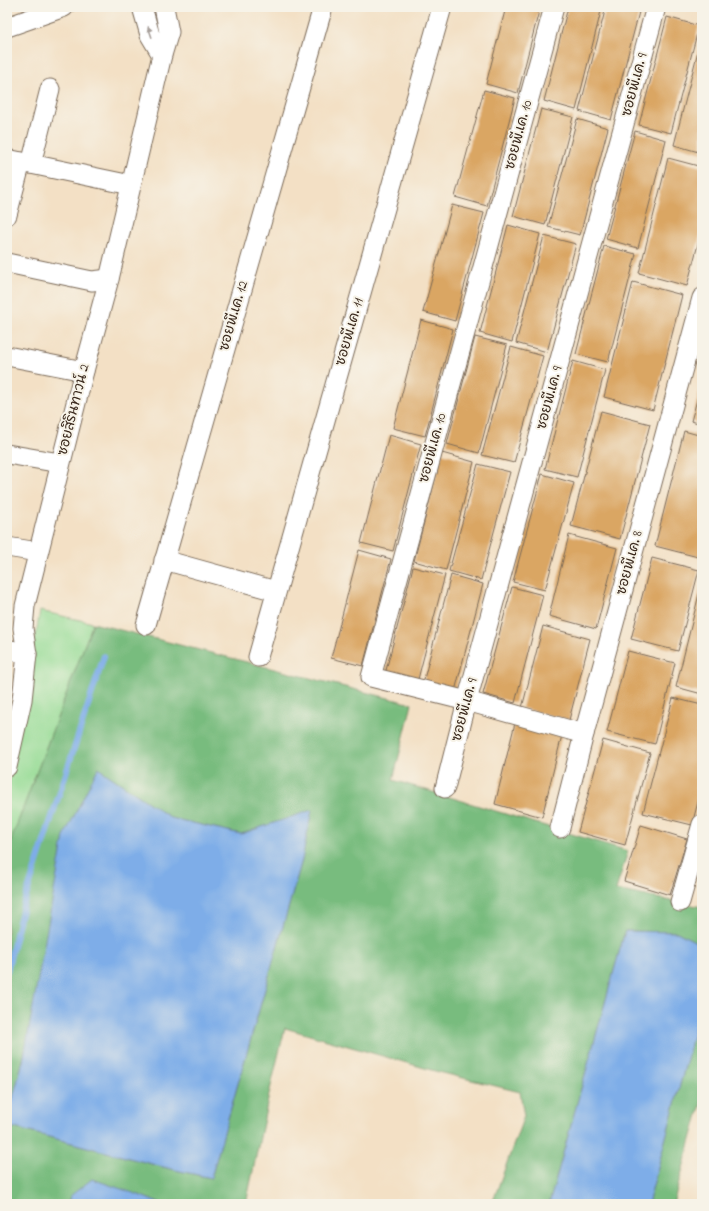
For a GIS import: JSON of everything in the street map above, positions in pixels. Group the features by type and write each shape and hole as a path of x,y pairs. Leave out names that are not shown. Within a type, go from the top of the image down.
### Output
{"street":[{"path":"7,27 64,7"},
{"path":"142,7 150,35 162,55"},
{"name":"ซอยสิรินทาวน์ 2","path":"7,767 10,739 22,700 27,654 23,628 25,606 60,463 109,278 162,55 169,32 164,7"},
{"name":"ซอยพี.เค. 12","path":"146,625 323,7"},
{"name":"ซอยพี.เค. 11","path":"258,657 442,7"},
{"name":"ซอยพี.เค. 10","path":"554,7 371,677 467,701 584,734"},
{"name":"ซอยพี.เค. 9","path":"445,788 467,701 656,7"},
{"path":"7,215 20,162 50,89"},
{"path":"20,162 131,185"},
{"path":"7,263 92,281 109,278"},
{"name":"ซอยพี.เค. 8","path":"560,828 702,298"},
{"path":"7,356 84,371"},
{"path":"7,454 60,463"},
{"path":"7,547 38,552"},
{"path":"164,560 276,591"},
{"path":"7,649 27,654"},
{"path":"680,902 702,824"}],"green space":[{"path":"40,611 93,623 7,851 7,795"},
{"path":"93,623 412,704 393,780 628,851 616,890 702,907 702,945 677,932 625,931 549,1204 492,1204 524,1116 520,1092 435,1071 285,1028 270,1090 246,1204 161,1204 139,1195 70,1196 68,1204 7,1204 7,1126 211,1178 302,860 311,811 241,834 171,818 98,768 7,1122 7,851"},
{"path":"702,1003 702,1100 673,1204 648,1204"}],"water":[{"path":"98,768 171,818 241,834 312,810 302,860 211,1178 7,1126 10,1108 23,1061 64,836"},
{"path":"625,931 677,932 702,945 702,1003 648,1204 549,1204"},
{"path":"92,1179 161,1204 68,1204 70,1196"}],"building":[{"path":"506,7 540,7 518,93 486,84"},
{"path":"568,7 602,7 576,110 544,101"},
{"path":"606,7 619,7 639,12 611,120 579,111"},
{"path":"667,17 699,26 671,133 639,125"},
{"path":"702,39 702,153 674,145"},
{"path":"484,90 515,98 487,206 455,197"},
{"path":"541,109 573,117 545,225 513,216"},
{"path":"577,119 608,128 580,235 548,227"},
{"path":"635,131 666,140 638,248 606,239"},
{"path":"668,158 702,167 702,229 687,286 639,273"},
{"path":"452,205 484,213 455,321 423,312"},
{"path":"508,225 540,234 512,342 480,333"},
{"path":"544,236 576,244 547,352 516,343"},
{"path":"604,246 636,254 608,362 576,354"},
{"path":"633,282 682,295 653,410 604,397"},
{"path":"421,320 453,329 425,436 393,428"},
{"path":"475,337 507,345 479,453 447,444"},
{"path":"511,347 543,356 514,463 482,455"},
{"path":"573,361 605,370 577,477 545,469"},
{"path":"702,382 702,424 691,421"},
{"path":"601,411 650,424 620,539 571,526"},
{"path":"684,431 702,436 702,558 655,546"},
{"path":"389,435 421,444 393,551 361,543"},
{"path":"442,453 474,462 446,570 414,561"},
{"path":"478,464 510,472 481,580 449,571"},
{"path":"542,474 574,483 545,590 513,582"},
{"path":"569,535 617,548 596,629 549,616"},
{"path":"359,550 391,559 363,666 331,658"},
{"path":"652,558 699,570 678,651 631,639"},
{"path":"413,567 445,575 417,683 385,674"},
{"path":"451,575 483,584 455,691 423,683"},
{"path":"702,586 702,694 676,687"},
{"path":"512,587 543,595 515,703 483,694"},
{"path":"543,626 590,639 569,720 522,708"},
{"path":"628,651 675,663 655,744 607,732"},
{"path":"673,698 702,705 702,786 692,825 643,813"},
{"path":"515,723 562,735 542,817 495,804"},
{"path":"603,740 650,753 625,845 578,832"},
{"path":"641,825 687,839 670,895 624,881"}],"waterway":[{"path":"7,971 23,906 104,656"}]}
